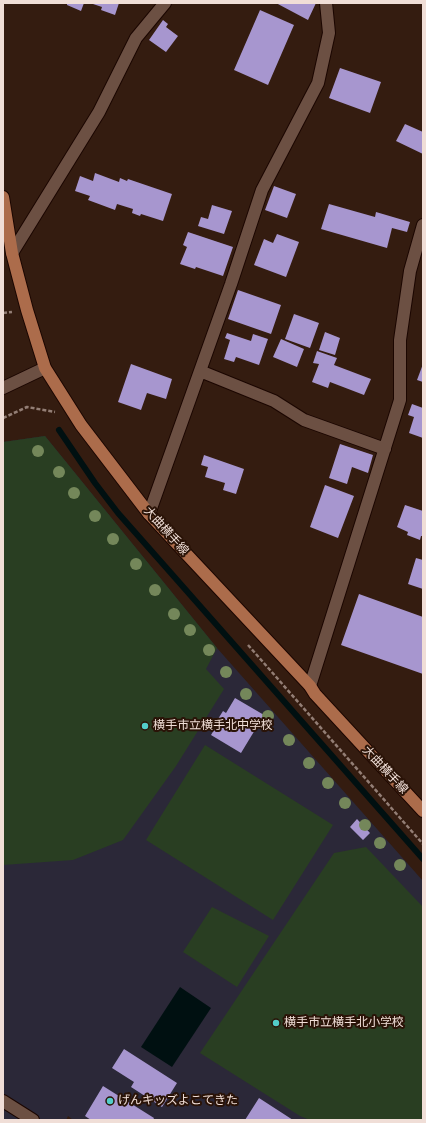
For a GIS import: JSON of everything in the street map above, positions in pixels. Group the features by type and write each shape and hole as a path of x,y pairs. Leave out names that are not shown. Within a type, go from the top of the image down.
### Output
{"main road":[{"name":"大曲横手線","path":"3,197 12,253 26,310 45,368 82,425 149,514 310,686 315,694 423,811"}],"street":[{"path":"12,253 99,112 136,38 165,3"},
{"path":"149,514 231,284 262,190 318,84 330,33 326,3"},
{"path":"310,686 400,400 400,340 410,271 423,225"},
{"path":"3,388 45,368"},
{"path":"200,371 274,401 304,420 385,449"},
{"path":"3,1101 33,1120"}],"shaded area":[{"name":"横手市立横手北中学校","path":"45,436 217,648 423,881 423,1120 73,1120 68,1116 66,1120 3,1120 3,442"},
{"path":"180,987 211,1008 172,1067 141,1047"}],"green space":[{"path":"45,436 217,648 206,669 224,689 176,766 123,840 73,860 3,865 3,442"},
{"path":"205,745 333,825 273,920 146,840"},
{"name":"横手市立横手北小学校","path":"366,847 423,907 423,1120 310,1120 300,1116 200,1053 334,853"},
{"path":"212,907 269,936 237,987 183,952"}],"building":[{"path":"67,3 84,3 81,11 67,5"},
{"path":"90,3 119,3 115,15 101,10 102,7"},
{"path":"276,3 316,3 308,20"},
{"path":"260,10 294,25 268,85 234,70"},
{"path":"163,20 168,24 166,27 178,36 166,52 149,40"},
{"path":"340,68 381,82 370,113 329,98"},
{"path":"405,124 423,132 423,154 396,141"},
{"path":"95,173 119,182 120,178 127,181 128,179 172,194 163,221 141,214 140,216 132,213 133,209 117,204 115,210 88,200 90,196 75,191 80,176 93,181"},
{"path":"274,186 296,194 287,218 265,210"},
{"path":"329,204 375,217 376,212 410,222 407,232 392,228 387,248 321,229"},
{"path":"212,205 232,211 224,234 198,226 201,217 208,219"},
{"path":"188,232 233,247 223,276 196,267 195,269 180,264 187,247 183,245"},
{"path":"277,234 299,242 286,277 254,265 264,239 273,243"},
{"path":"238,290 281,305 271,334 228,319"},
{"path":"294,314 319,323 310,348 285,339"},
{"path":"325,332 340,338 335,355 319,350"},
{"path":"227,333 251,341 253,334 268,339 259,365 236,357 234,362 224,359 230,340 225,338"},
{"path":"281,339 304,349 297,367 273,357"},
{"path":"317,351 337,358 334,365 371,379 364,395 330,382 328,388 312,382 319,364 313,363"},
{"path":"131,364 172,379 166,399 147,393 141,410 118,402"},
{"path":"423,364 423,382 417,380"},
{"path":"412,404 423,408 423,438 409,433 414,417 408,415"},
{"path":"340,444 373,455 368,473 352,467 347,484 329,478"},
{"path":"204,455 244,469 236,494 223,490 225,483 205,477 208,467 201,465"},
{"path":"325,485 354,496 338,538 310,527"},
{"path":"405,505 423,511 423,536 421,536 420,540 407,535 408,532 397,527"},
{"path":"416,558 423,560 423,589 408,584"},
{"path":"359,594 423,617 423,674 341,645"},
{"path":"235,698 264,715 241,753 211,735 220,720 218,719 223,711 226,713"},
{"path":"357,819 370,833 363,840 350,827"},
{"path":"124,1049 177,1083 162,1107 131,1087 134,1082 112,1068"},
{"name":"げんキッズよこてきた","path":"103,1086 154,1118 153,1120 91,1120 85,1116"},
{"path":"259,1098 293,1120 245,1120"}],"waterway":[{"path":"59,430 95,483 118,513 423,859"}],"place":[{"name":"横手市立横手北中学校","path":"145,726"},
{"name":"横手市立横手北小学校","path":"276,1023"},
{"name":"げんキッズよこてきた","path":"110,1101"}]}
